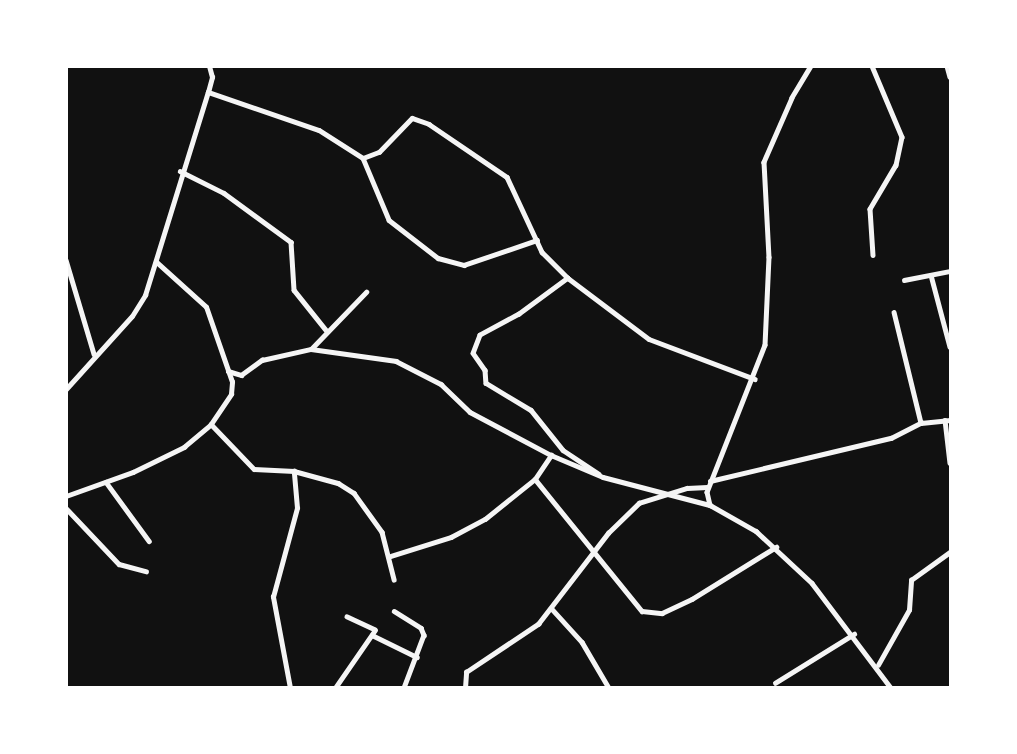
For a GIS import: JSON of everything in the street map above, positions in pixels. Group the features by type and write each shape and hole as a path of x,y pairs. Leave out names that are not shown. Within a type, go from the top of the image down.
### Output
{"street":[{"path":"66,389 94,354 141,306 156,262 180,172 208,92 209,66"},
{"path":"710,505 707,487 755,379 767,318 764,162 792,98 811,66"},
{"path":"872,66 902,136 896,165 870,209 873,255"},
{"path":"947,66 950,77"},
{"path":"208,92 319,130 363,158 389,220 438,258 464,265 537,240"},
{"path":"363,158 379,152 409,120 418,118 507,177 537,240 568,278 649,339 755,379"},
{"path":"180,172 224,193 291,242 294,289 326,330"},
{"path":"66,260 94,354"},
{"path":"66,496 160,460 211,424 231,394 228,371 206,307 156,262"},
{"path":"904,280 950,271"},
{"path":"930,275 950,347"},
{"path":"568,278 519,314 480,335 473,352 485,370 486,383 531,410 563,450 603,477"},
{"path":"311,348 366,292"},
{"path":"894,312 921,423"},
{"path":"228,371 241,375 262,360 311,348 396,361 441,384 470,412 551,455 603,477 710,505 776,547 854,634 878,665 891,688"},
{"path":"710,481 891,438 921,423 948,420 950,463"},
{"path":"211,424 254,469 294,471 338,483 354,493 382,532 391,556 394,579"},
{"path":"391,556 469,528 508,504 535,479 551,455"},
{"path":"290,688 273,597 297,508 294,471"},
{"path":"535,479 631,603 642,611 662,613 776,547"},
{"path":"106,482 149,541"},
{"path":"465,688 470,668 523,637 552,609 608,533 639,503 707,487"},
{"path":"66,508 119,564 146,571"},
{"path":"878,665 909,610 911,580 950,552"},
{"path":"552,609 582,642 609,688"},
{"path":"394,611 421,628 425,641 404,688"},
{"path":"335,688 372,635 374,628 347,617"},
{"path":"775,683 854,634"},
{"path":"372,635 417,657"}]}
